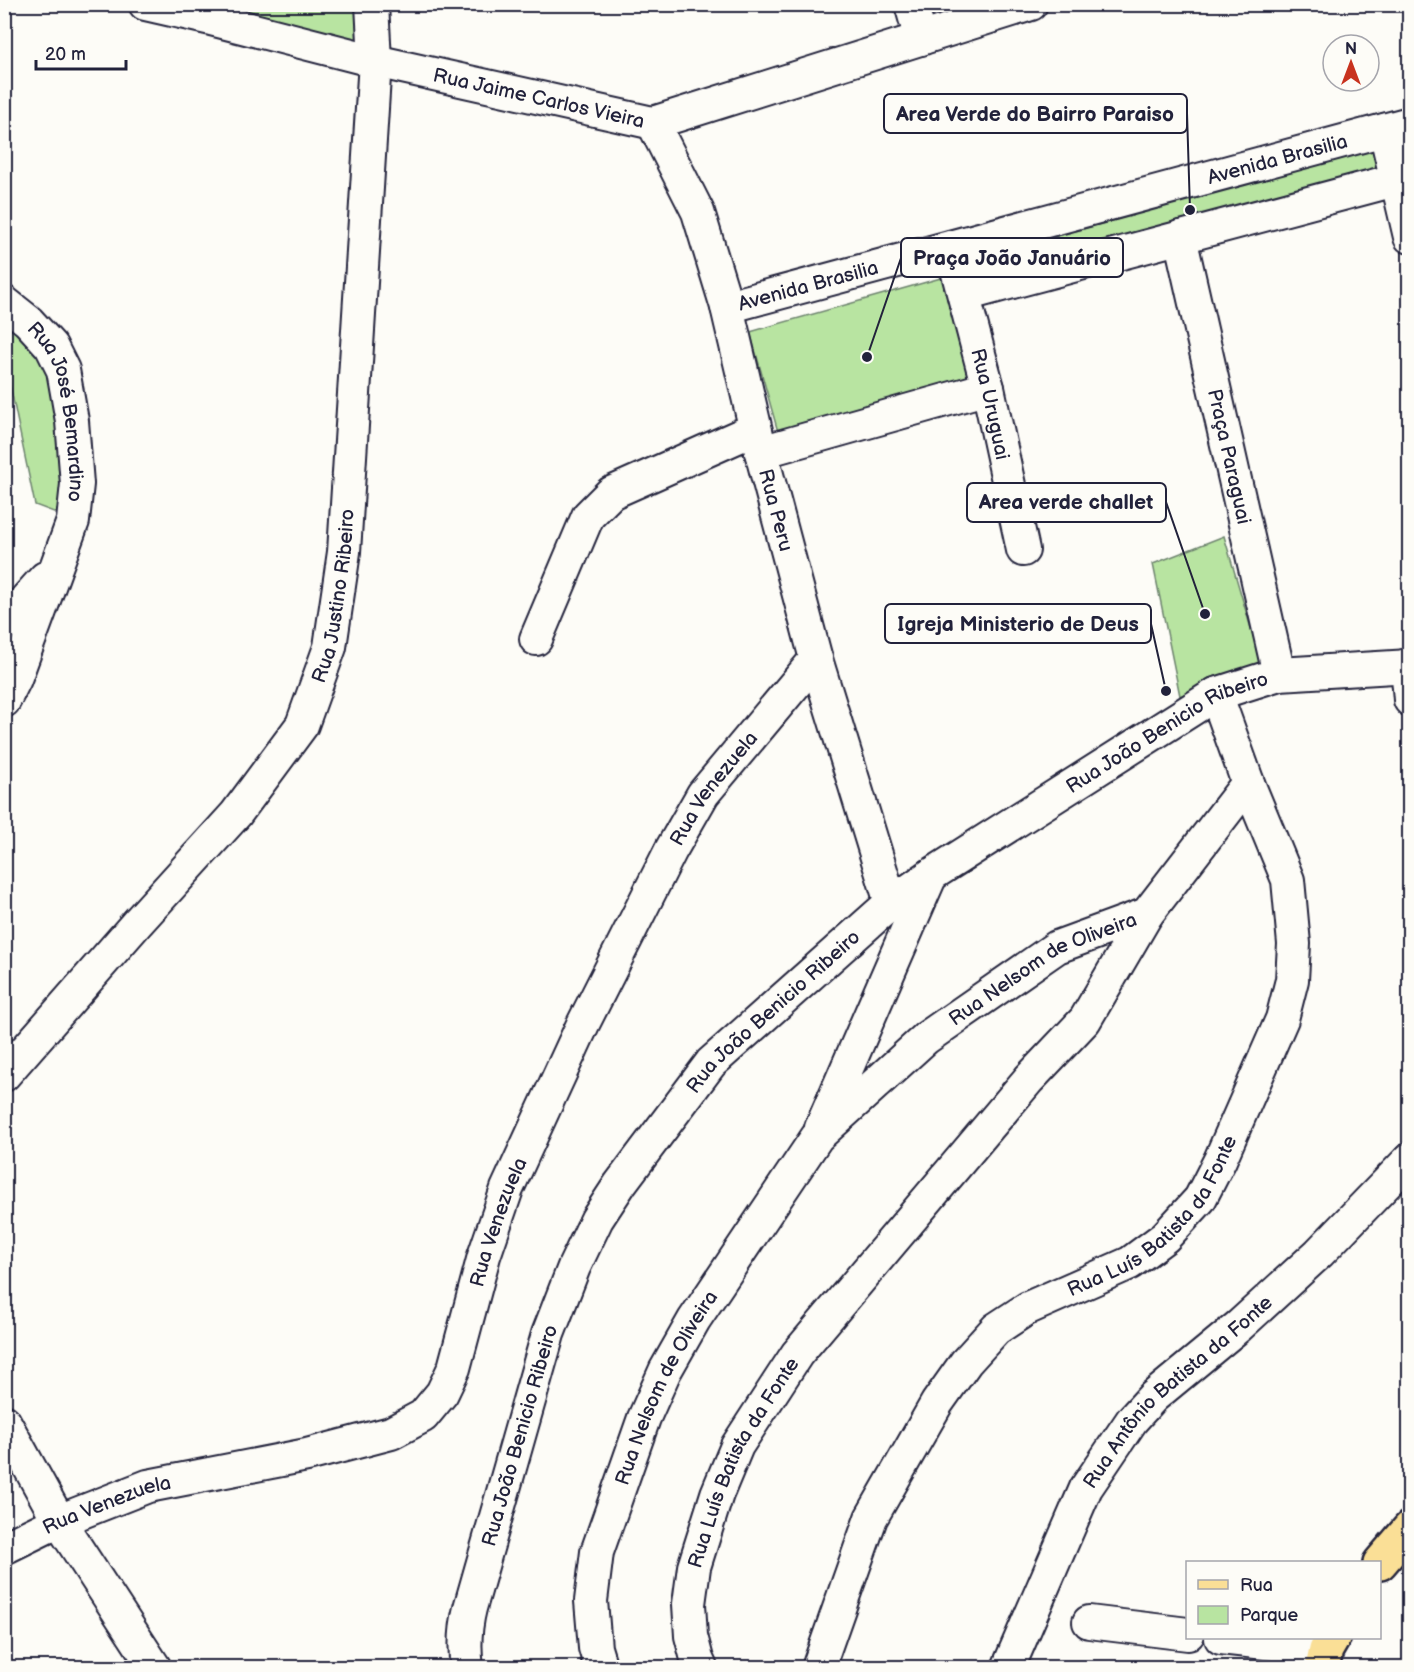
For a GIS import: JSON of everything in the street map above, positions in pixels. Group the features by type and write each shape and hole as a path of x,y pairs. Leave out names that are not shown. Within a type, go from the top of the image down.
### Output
{"main road":[{"path":"1381,1562 1410,1528"}],"street":[{"name":"Rua Jaime Carlos Vieira","path":"145,4 212,12 375,61 653,123 1031,4"},
{"name":"Rua Justino Ribeiro","path":"4,1075 236,814 302,725 330,648 344,552 375,61 372,4"},
{"path":"911,4 921,39"},
{"name":"Rua Peru","path":"653,123 698,212 727,306 758,440 816,659 891,903"},
{"path":"1397,127 1410,237"},
{"name":"Avenida Brasilia","path":"727,306 1397,127"},
{"path":"964,295 1403,178"},
{"name":"Praça Paraguai","path":"1180,237 1279,674"},
{"name":"Rua Uruguai","path":"951,247 988,388 1023,550"},
{"name":"Rua José Bemardino","path":"4,302 28,321 51,346 63,370 72,421 77,484 73,521 57,564 4,624"},
{"path":"536,639 588,516 611,493 758,440 988,388"},
{"path":"4,702 15,679 57,564"},
{"name":"Rua Venezuela","path":"4,1548 59,1521 148,1486 307,1455 391,1433 423,1416 442,1393 454,1368 484,1256 507,1189 583,1024 671,850 703,794 816,659"},
{"path":"1408,666 1410,700"},
{"name":"Rua João Benicio Ribeiro","path":"467,1668 465,1628 470,1608 548,1334 574,1267 597,1219 620,1184 711,1063 891,903 931,875 1216,694 1279,674 1408,666"},
{"name":"Rua Luís Batista da Fonte","path":"818,1668 871,1518 937,1403 966,1362 996,1329 1028,1308 1130,1263 1165,1237 1200,1199 1220,1160 1282,1019 1292,980 1294,944 1288,880 1248,783 1216,694"},
{"name":"Rua Nelsom de Oliveira","path":"817,1137 926,1038 1057,947 1147,914 1248,783"},
{"name":"Rua Nelsom de Oliveira","path":"601,1668 595,1648 591,1601 597,1552 644,1418 665,1371 694,1320 817,1137 931,875"},
{"name":"Rua Luís Batista da Fonte","path":"701,1668 691,1636 689,1604 694,1568 717,1494 737,1446 797,1354 1029,1078 1085,1020 1147,914"},
{"name":"Rua Antônio Batista da Fonte","path":"1008,1668 1086,1488 1132,1420 1153,1397 1239,1326 1311,1260 1410,1159"},
{"path":"4,1421 59,1521 156,1668"},
{"path":"1089,1622 1186,1634"},
{"path":"1229,1639 1327,1652"}],"green space":[{"path":"217,4 361,5 363,46"},
{"path":"1409,139 1409,161 975,281 970,260"},
{"path":"955,274 985,382 780,439 750,332"},
{"path":"4,325 52,353 67,517 35,505 5,361"},
{"path":"1224,536 1261,663 1180,696 1153,564"}],"place":[{"name":"Area Verde do Bairro Paraiso","path":"1190,210"},
{"name":"Praça João Januário","path":"867,357"},
{"name":"Area verde challet","path":"1205,614"},
{"name":"Igreja Ministerio de Deus","path":"1166,691"}]}
